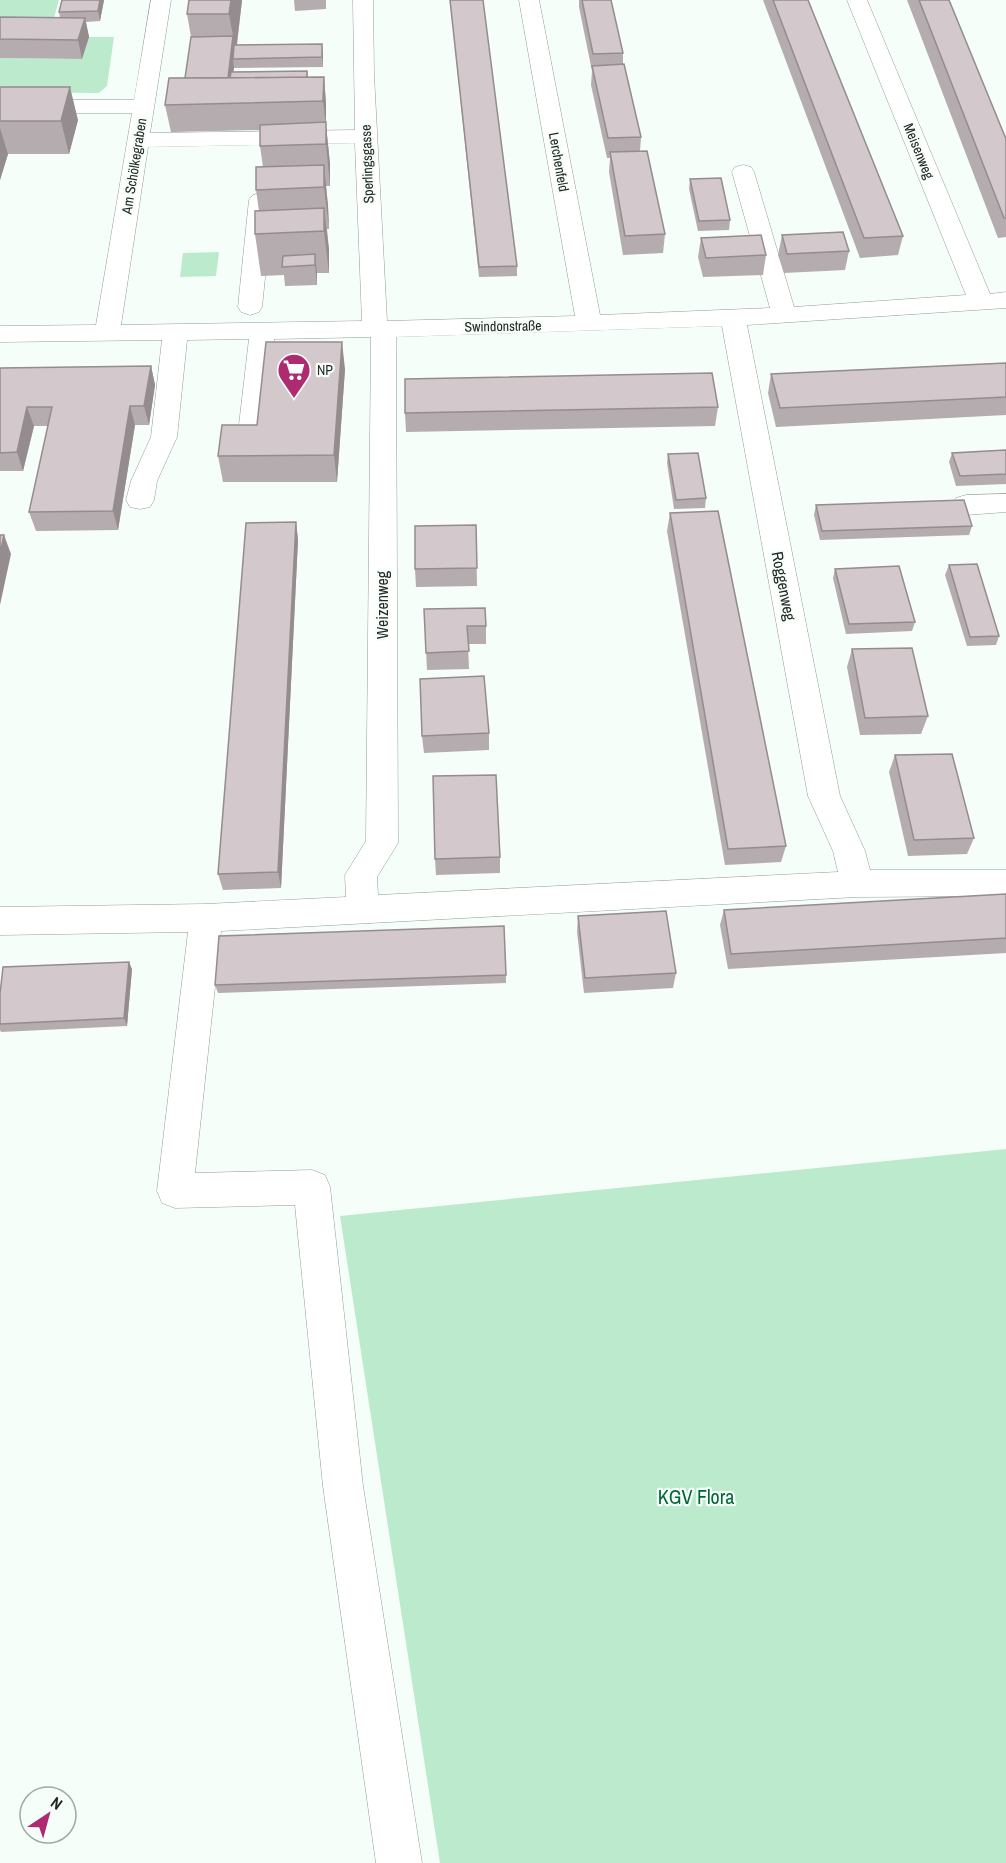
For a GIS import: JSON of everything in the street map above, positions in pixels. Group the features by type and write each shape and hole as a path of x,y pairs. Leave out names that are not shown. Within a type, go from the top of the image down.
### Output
{"street":[{"name":"Am Schölkegraben","path":"107,333 161,0"},
{"name":"Sperlingsgasse","path":"363,0 366,136 380,329"},
{"name":"Lerchenfeld","path":"529,0 589,324"},
{"name":"Meisenweg","path":"857,0 981,302"},
{"path":"0,106 143,107"},
{"path":"139,140 264,161 366,136"},
{"path":"250,308 264,161"},
{"path":"743,172 784,314"},
{"name":"Swindonstraße","path":"0,334 262,332 589,324 1006,300"},
{"name":"Roggenweg","path":"733,317 824,796 849,851 857,884"},
{"name":"Weizenweg","path":"363,909 361,875 382,843 380,329"},
{"path":"250,441 262,332"},
{"path":"140,500 144,481 164,437 174,333"},
{"path":"966,506 1006,503"},
{"path":"0,921 206,918 857,884 1006,883"},
{"path":"206,918 175,1191 312,1187 343,1486 399,1863"}],"green space":[{"path":"0,0 59,0 51,29 0,29"},
{"path":"89,37 114,37 107,86 99,93 0,92 0,58 82,59"},
{"path":"219,252 216,276 180,277 183,253"},
{"name":"KGV Flora","path":"1006,1149 1006,1863 440,1863 340,1216"}],"building":[{"path":"62,0 100,0 98,11 59,12"},
{"path":"189,0 231,0 229,14 187,14"},
{"path":"450,0 483,0 517,266 479,267"},
{"path":"582,0 611,0 623,53 593,54"},
{"path":"773,0 808,0 903,236 864,238"},
{"path":"919,0 949,0 1006,139 1006,218 1004,218"},
{"path":"0,17 85,18 78,40 0,39"},
{"path":"233,36 228,78 185,78 191,37"},
{"path":"322,44 322,57 233,59 234,45"},
{"path":"624,64 641,137 608,138 592,66"},
{"path":"307,71 307,77 230,78 231,72"},
{"path":"324,77 323,101 165,105 169,78"},
{"path":"0,87 70,87 61,121 0,121"},
{"path":"326,122 326,144 260,146 260,125"},
{"path":"647,151 665,234 625,236 610,152"},
{"path":"324,165 324,187 256,190 256,167"},
{"path":"721,178 730,220 699,221 690,179"},
{"path":"324,208 324,231 255,234 255,211"},
{"path":"843,232 849,251 787,254 782,235"},
{"path":"761,235 766,255 706,258 701,238"},
{"path":"315,254 315,265 282,267 283,256"},
{"path":"266,342 342,342 334,455 218,456 222,425 257,425"},
{"path":"1006,363 1006,397 780,408 771,374"},
{"path":"151,366 144,406 130,406 113,511 29,512 52,407 27,407 17,452 0,453 0,368"},
{"path":"712,373 718,407 405,413 405,379"},
{"path":"1006,450 1006,474 960,476 952,453"},
{"path":"698,453 706,498 676,500 668,454"},
{"path":"964,500 972,526 822,531 816,505"},
{"path":"718,511 786,846 728,849 670,513"},
{"path":"296,522 278,872 218,874 246,523"},
{"path":"476,525 477,568 415,569 415,526"},
{"path":"0,535 4,535 0,554"},
{"path":"977,564 999,636 970,637 949,565"},
{"path":"899,566 915,622 849,624 835,569"},
{"path":"485,608 486,626 467,626 469,651 426,653 424,609"},
{"path":"912,648 928,716 865,718 852,649"},
{"path":"484,676 489,733 422,736 420,679"},
{"path":"952,754 974,838 914,840 895,755"},
{"path":"496,775 500,857 435,859 433,776"},
{"path":"1006,894 1006,938 731,954 724,910"},
{"path":"666,911 676,973 585,978 578,916"},
{"path":"504,926 506,975 215,985 219,936"},
{"path":"129,962 124,1018 0,1024 3,967"}],"place":[{"name":"NP","path":"294,399"}]}
